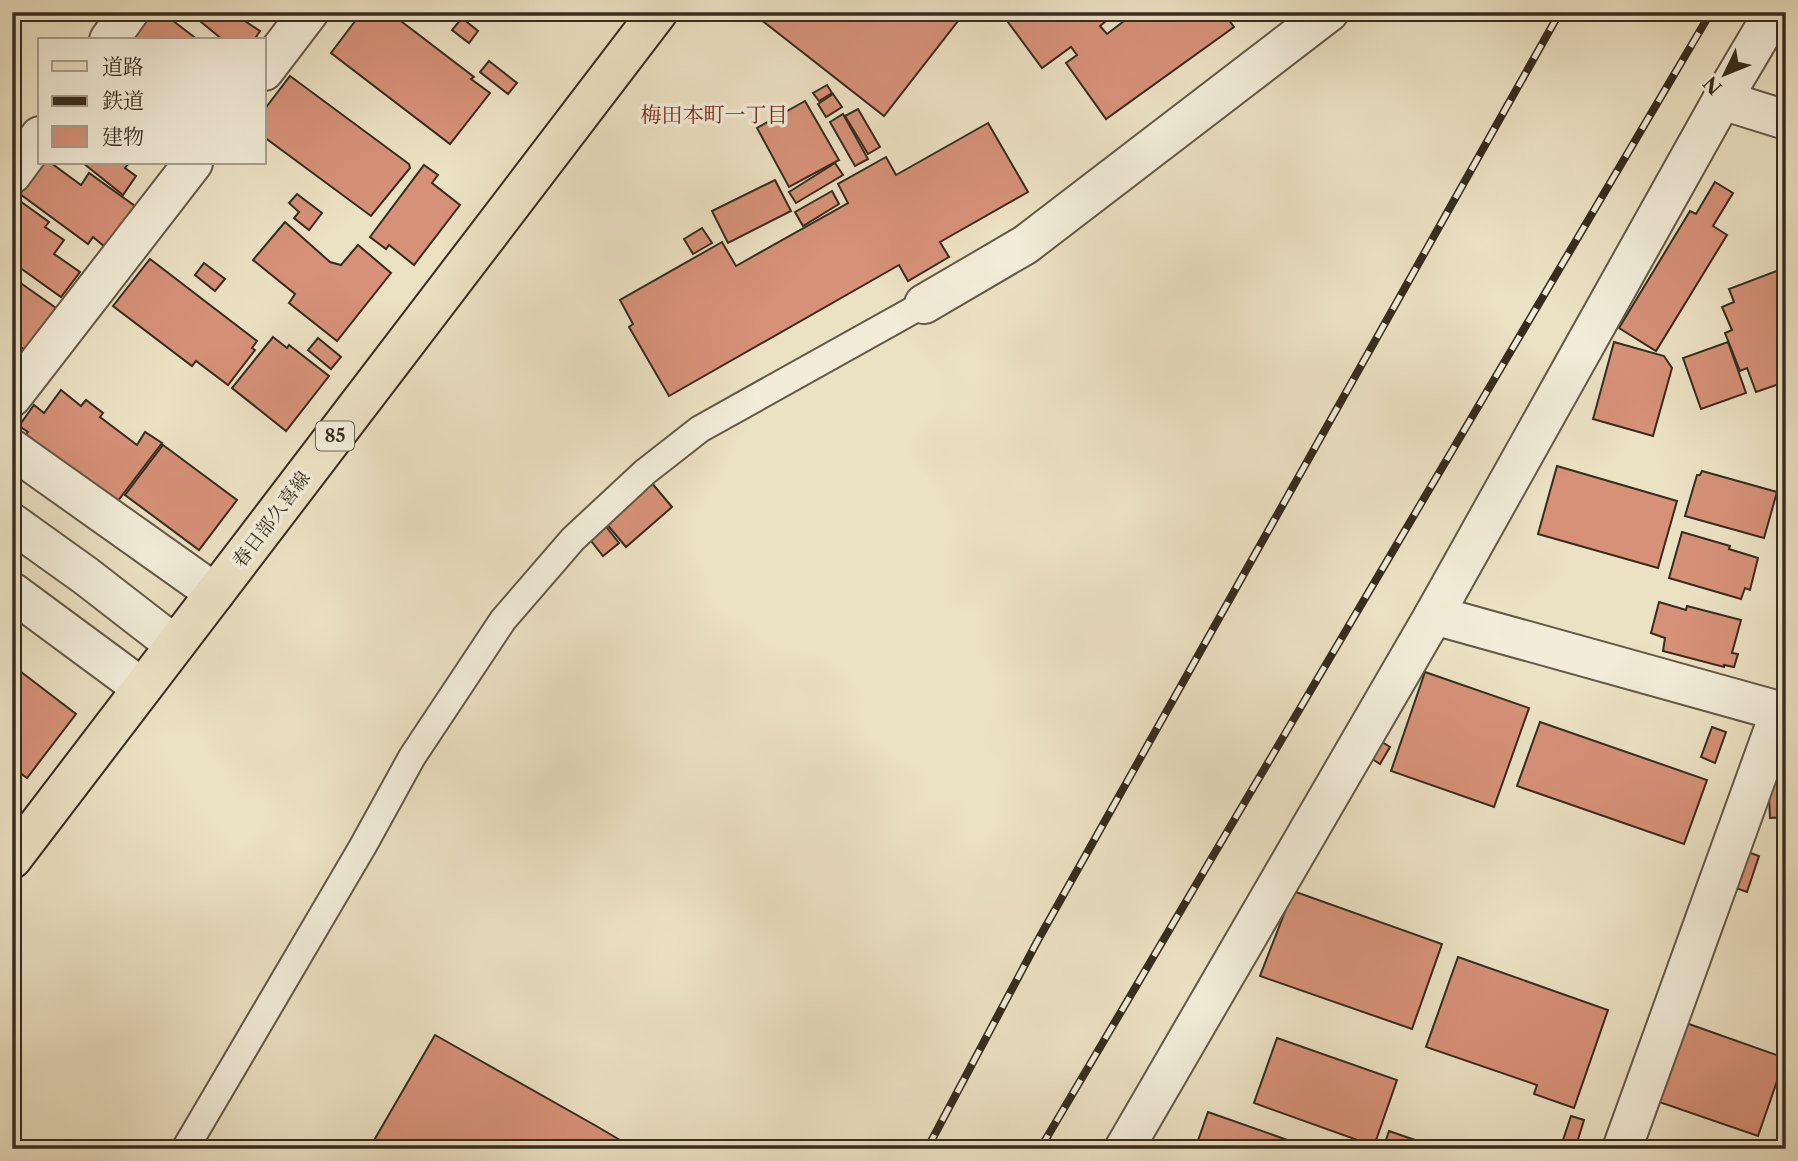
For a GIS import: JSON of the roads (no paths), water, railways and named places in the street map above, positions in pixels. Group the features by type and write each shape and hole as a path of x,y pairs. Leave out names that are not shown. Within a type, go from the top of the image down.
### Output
{"main road":[{"name":"春日部久喜線","path":"12,859 658,12"}],"street":[{"path":"110,38 129,12"},
{"path":"266,68 309,12"},
{"path":"923,304 1026,245 1329,12"},
{"path":"1124,1149 1434,615 1774,12"},
{"path":"1722,100 1786,120"},
{"path":"12,174 38,138"},
{"path":"12,397 192,164"},
{"path":"12,449 215,593"},
{"path":"12,523 175,645"},
{"path":"12,592 142,688"},
{"path":"1434,615 1783,713 1622,1149"}],"lane":[{"path":"185,1149 363,846 412,757 503,620 573,539 645,472 700,429 923,304"}],"railway":[{"path":"927,1149 1038,940 1560,12"},
{"path":"1040,1149 1711,12"}],"district":[{"name":"梅田本町一丁目","path":"714,115"}]}
